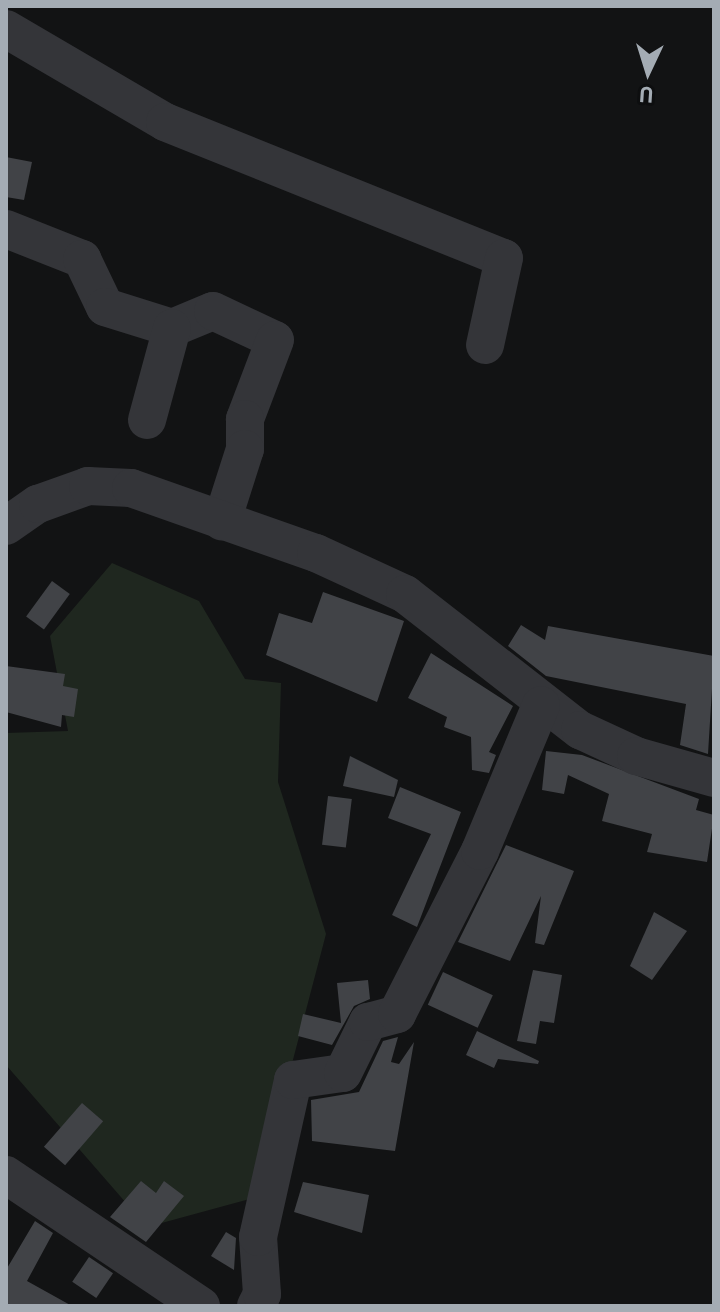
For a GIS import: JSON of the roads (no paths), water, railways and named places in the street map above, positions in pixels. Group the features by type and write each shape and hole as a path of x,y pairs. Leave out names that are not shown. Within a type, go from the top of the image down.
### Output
{"street":[{"path":"6,29 165,122 504,258 485,345"},
{"path":"6,229 82,259 99,304 172,328 213,311 277,344 245,419 245,449 222,521"},
{"path":"147,420 172,328"},
{"path":"6,526 38,504 88,486 131,488 405,594 541,705 636,756 714,778"},
{"path":"256,1306 258,1237 293,1080 343,1073 368,1022 397,1014 480,851 541,705"},
{"path":"6,1175 201,1306"}]}
